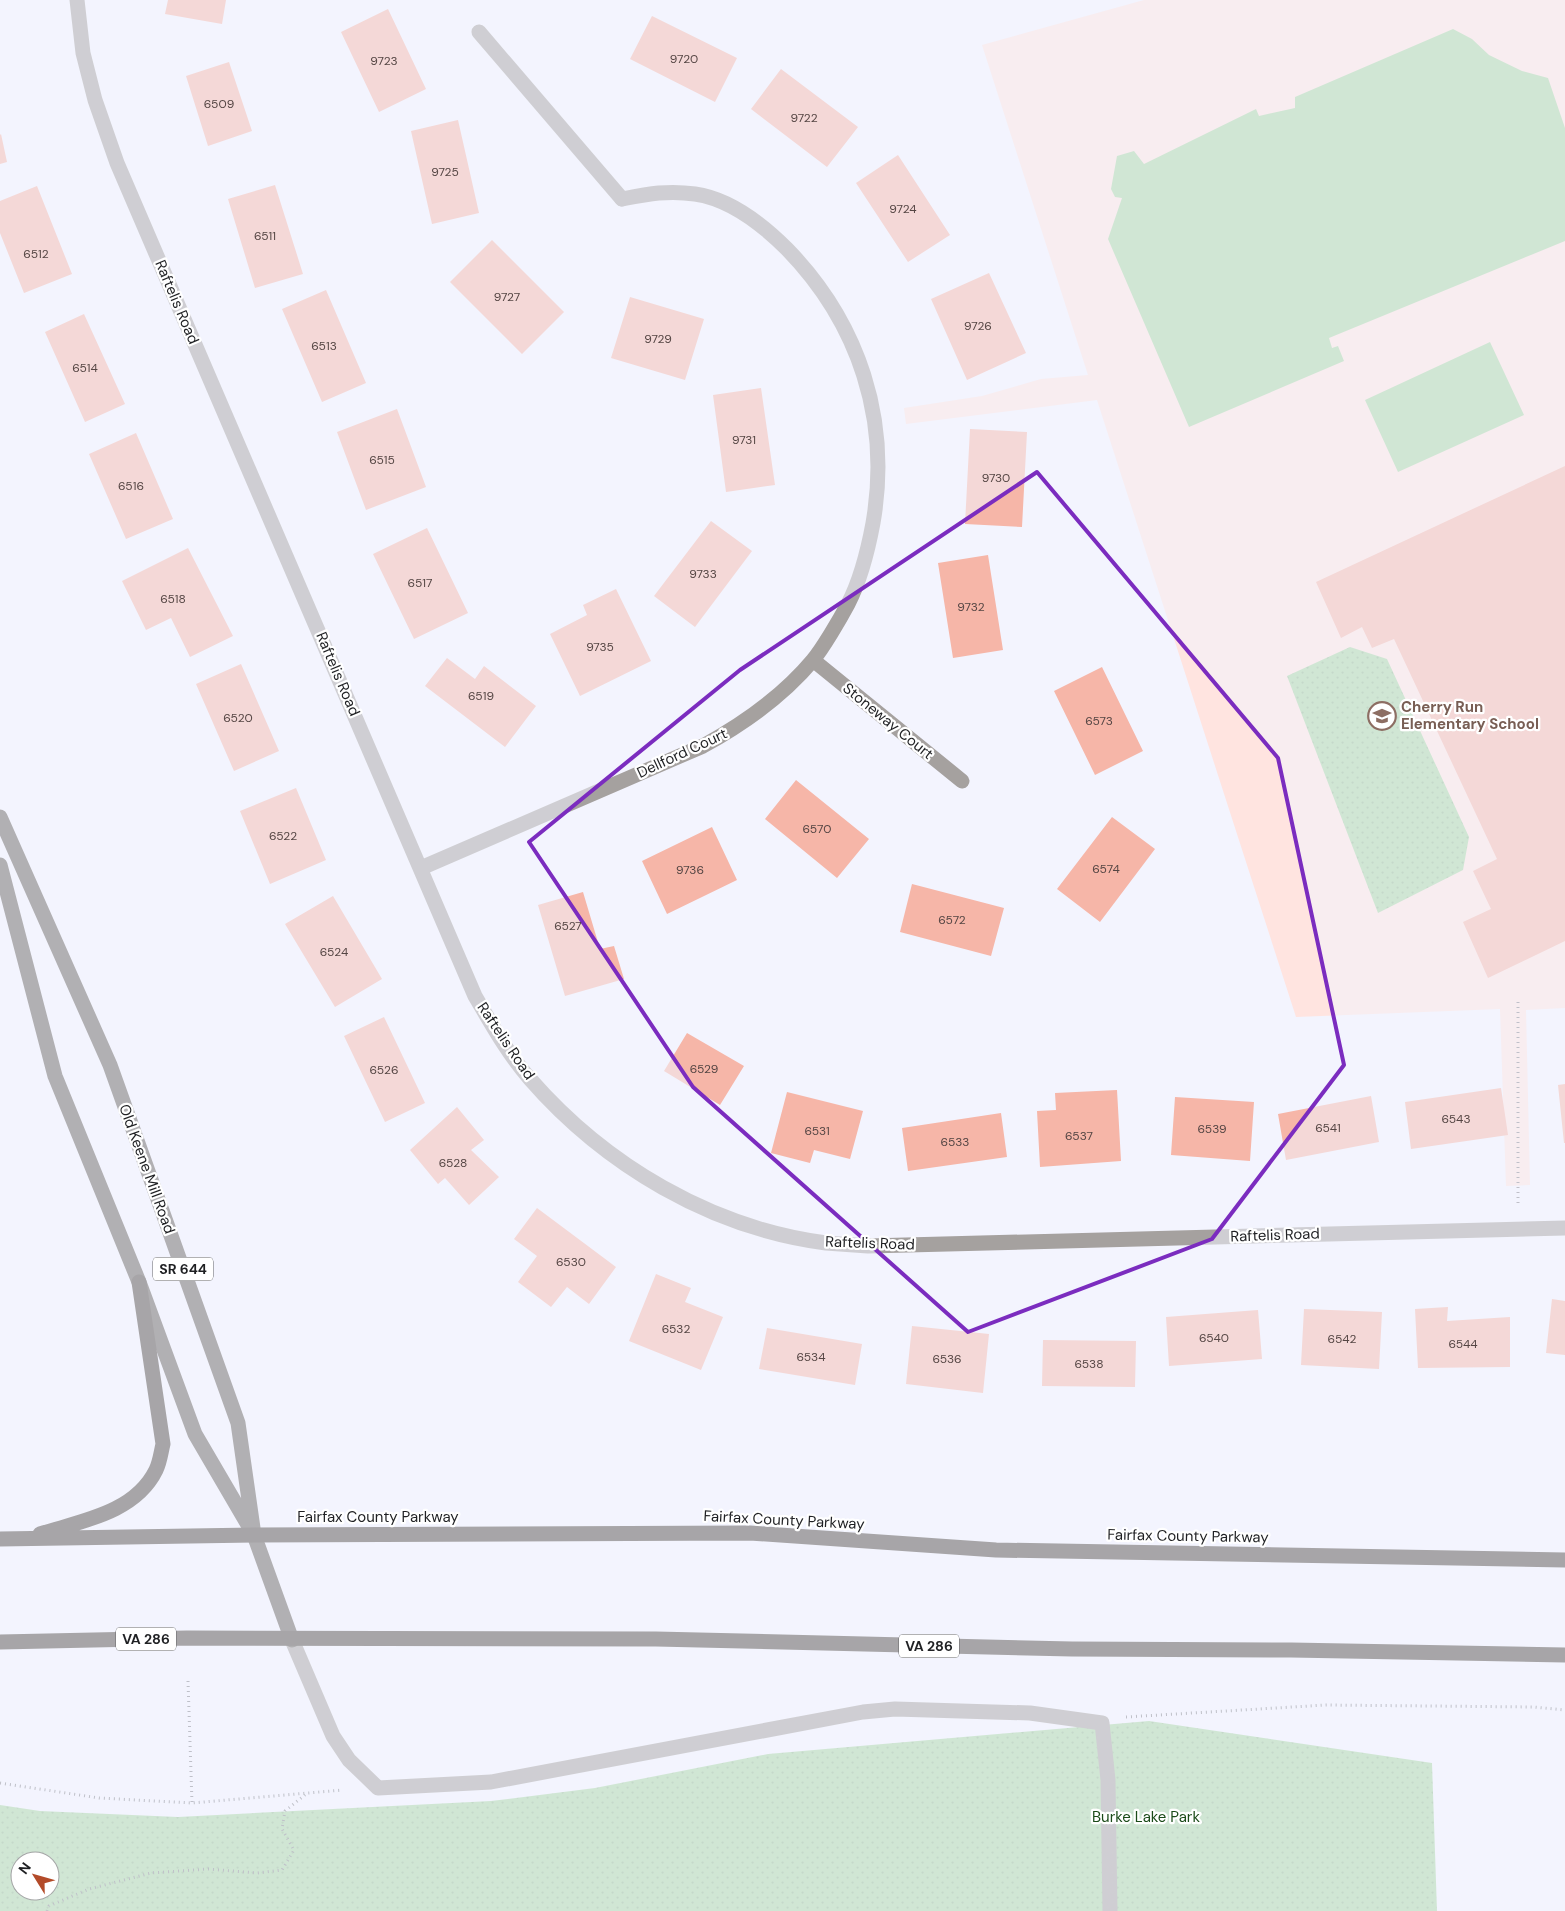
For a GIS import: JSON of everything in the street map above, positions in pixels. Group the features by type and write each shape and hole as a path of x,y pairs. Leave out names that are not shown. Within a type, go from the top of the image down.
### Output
{"highway":[{"path":"23,1539 106,1514 139,1494 157,1469 163,1444 139,1282"},
{"name":"Fairfax County Parkway","path":"0,1539 254,1534 750,1534 996,1550 1565,1560"},
{"name":"VA 286","path":"0,1642 187,1638 292,1640 656,1639 1072,1649 1291,1650 1565,1655"}],"main road":[{"name":"Old Keene Mill Road","path":"0,817 110,1065 238,1423 254,1534"},
{"name":"Old Keene Mill Road","path":"0,865 55,1076 139,1282 195,1434 254,1534 292,1640"}],"street":[{"name":"Raftelis Road","path":"77,0 83,53 95,100 117,163 475,996 500,1038 529,1078 567,1118 604,1150 653,1183 702,1208 742,1223 783,1235 825,1243 868,1246 1565,1228"},
{"name":"Dellford Court","path":"421,868 703,746 730,731 772,700 813,660 848,605 869,543 876,507 878,464 875,422 868,387 854,347 832,305 808,271 773,235 745,214 719,200 696,194 664,192 622,199 479,32"},
{"name":"Stoneway Court","path":"813,660 962,782"},
{"path":"292,1640 333,1736 349,1760 378,1788 492,1782 862,1712 895,1709 1030,1713 1102,1723 1108,1780 1110,1911"}],"path":[{"path":"1518,1000 1518,1229"},
{"path":"188,1682 192,1802"},
{"path":"1102,1723 1118,1718 1326,1705 1534,1707 1565,1710"},
{"path":"0,1783 99,1798 192,1802 378,1788"},
{"path":"48,1911 50,1906 89,1889 151,1873 208,1869 257,1873 282,1870 294,1850 282,1829 285,1811 308,1793"}],"highlighted area":[{"path":"1037,472 1278,758 1344,1065 1212,1239 968,1332 693,1087 529,842 740,670"}],"shaded area":[{"name":"Cherry Run Elementary School","path":"1144,0 1565,0 1565,1008 1526,1010 1530,1185 1506,1186 1500,1009 1296,1017 1097,400 906,424 904,408 982,396 1041,379 1088,375 982,45"}],"green space":[{"path":"1453,29 1472,39 1489,55 1522,71 1548,78 1565,128 1565,241 1329,338 1332,348 1338,346 1344,361 1189,427 1108,239 1122,198 1115,197 1111,189 1117,156 1134,151 1144,164 1256,109 1259,116 1295,108 1295,97"},
{"path":"1490,342 1524,415 1398,472 1365,400"},
{"path":"1350,647 1387,659 1469,837 1463,870 1378,913 1287,676"},
{"name":"Burke Lake Park","path":"1149,1721 1432,1763 1437,1911 0,1911 0,1805 40,1811 178,1817 491,1801 595,1788 768,1754"}],"building":[{"path":"168,0 226,0 222,24 165,14"},
{"path":"388,9 426,89 379,112 341,32"},
{"path":"652,16 737,58 715,102 630,59"},
{"path":"229,62 252,131 208,146 186,76"},
{"path":"781,69 858,127 827,167 751,109"},
{"path":"458,120 479,213 432,224 411,131"},
{"path":"0,135 7,162 0,164"},
{"path":"898,155 950,235 908,262 856,183"},
{"path":"275,185 303,274 255,288 228,199"},
{"path":"37,186 72,274 24,293 0,233 0,201"},
{"path":"492,240 564,312 522,354 450,282"},
{"path":"989,273 1026,353 967,380 931,299"},
{"path":"326,290 366,383 322,402 282,309"},
{"path":"630,297 704,319 685,380 611,358"},
{"path":"84,314 125,404 85,422 45,332"},
{"path":"761,388 775,485 726,492 713,395"},
{"path":"397,409 426,487 366,510 337,432"},
{"path":"970,429 1027,432 1022,527 965,524"},
{"path":"136,433 173,519 126,539 89,454"},
{"path":"1565,466 1565,941 1488,978 1463,922 1491,909 1473,871 1497,859 1394,639 1372,648 1362,627 1341,638 1316,582"},
{"path":"711,521 752,551 695,627 654,596"},
{"path":"427,528 468,613 414,639 373,554"},
{"path":"188,548 233,636 190,657 171,618 146,630 122,581"},
{"path":"988,555 1003,650 953,658 938,563"},
{"path":"616,589 651,661 580,696 550,634 587,615 583,605"},
{"path":"447,658 475,679 484,666 536,706 505,747 425,686"},
{"path":"241,664 279,751 234,771 196,684"},
{"path":"1102,667 1143,751 1095,775 1054,691"},
{"path":"796,780 869,839 837,878 765,819"},
{"path":"296,788 326,860 270,884 240,811"},
{"path":"1112,817 1155,849 1100,922 1057,889"},
{"path":"712,827 737,880 667,914 642,861"},
{"path":"912,884 1004,908 991,956 900,932"},
{"path":"583,892 600,949 614,946 624,979 565,996 538,905"},
{"path":"333,896 382,979 335,1007 285,924"},
{"path":"384,1017 425,1103 385,1122 344,1036"},
{"path":"687,1033 744,1066 720,1105 664,1071"},
{"path":"1565,1084 1565,1143 1564,1143 1558,1085"},
{"path":"1501,1088 1508,1135 1411,1149 1405,1102"},
{"path":"1117,1090 1121,1161 1040,1167 1037,1111 1056,1110 1055,1093"},
{"path":"787,1092 863,1111 850,1159 814,1150 810,1163 771,1153"},
{"path":"1371,1096 1379,1142 1286,1160 1278,1114"},
{"path":"1175,1097 1254,1102 1250,1161 1171,1155"},
{"path":"457,1107 484,1140 471,1150 499,1177 469,1205 445,1178 438,1184 410,1150"},
{"path":"1001,1113 1007,1157 908,1171 902,1128"},
{"path":"537,1208 616,1267 589,1304 567,1287 551,1307 518,1282 537,1256 514,1239"},
{"path":"656,1274 691,1288 685,1302 723,1317 701,1370 629,1341"},
{"path":"1552,1299 1565,1301 1565,1355 1546,1353"},
{"path":"1448,1307 1447,1321 1510,1317 1510,1367 1418,1368 1415,1309"},
{"path":"1304,1309 1382,1312 1379,1369 1301,1365"},
{"path":"1258,1310 1262,1359 1169,1366 1166,1317"},
{"path":"912,1326 989,1334 983,1393 906,1384"},
{"path":"767,1328 862,1344 855,1385 759,1369"},
{"path":"1043,1340 1136,1341 1135,1387 1042,1386"}],"place":[{"name":"Cherry Run Elementary School","path":"1382,716"}]}
